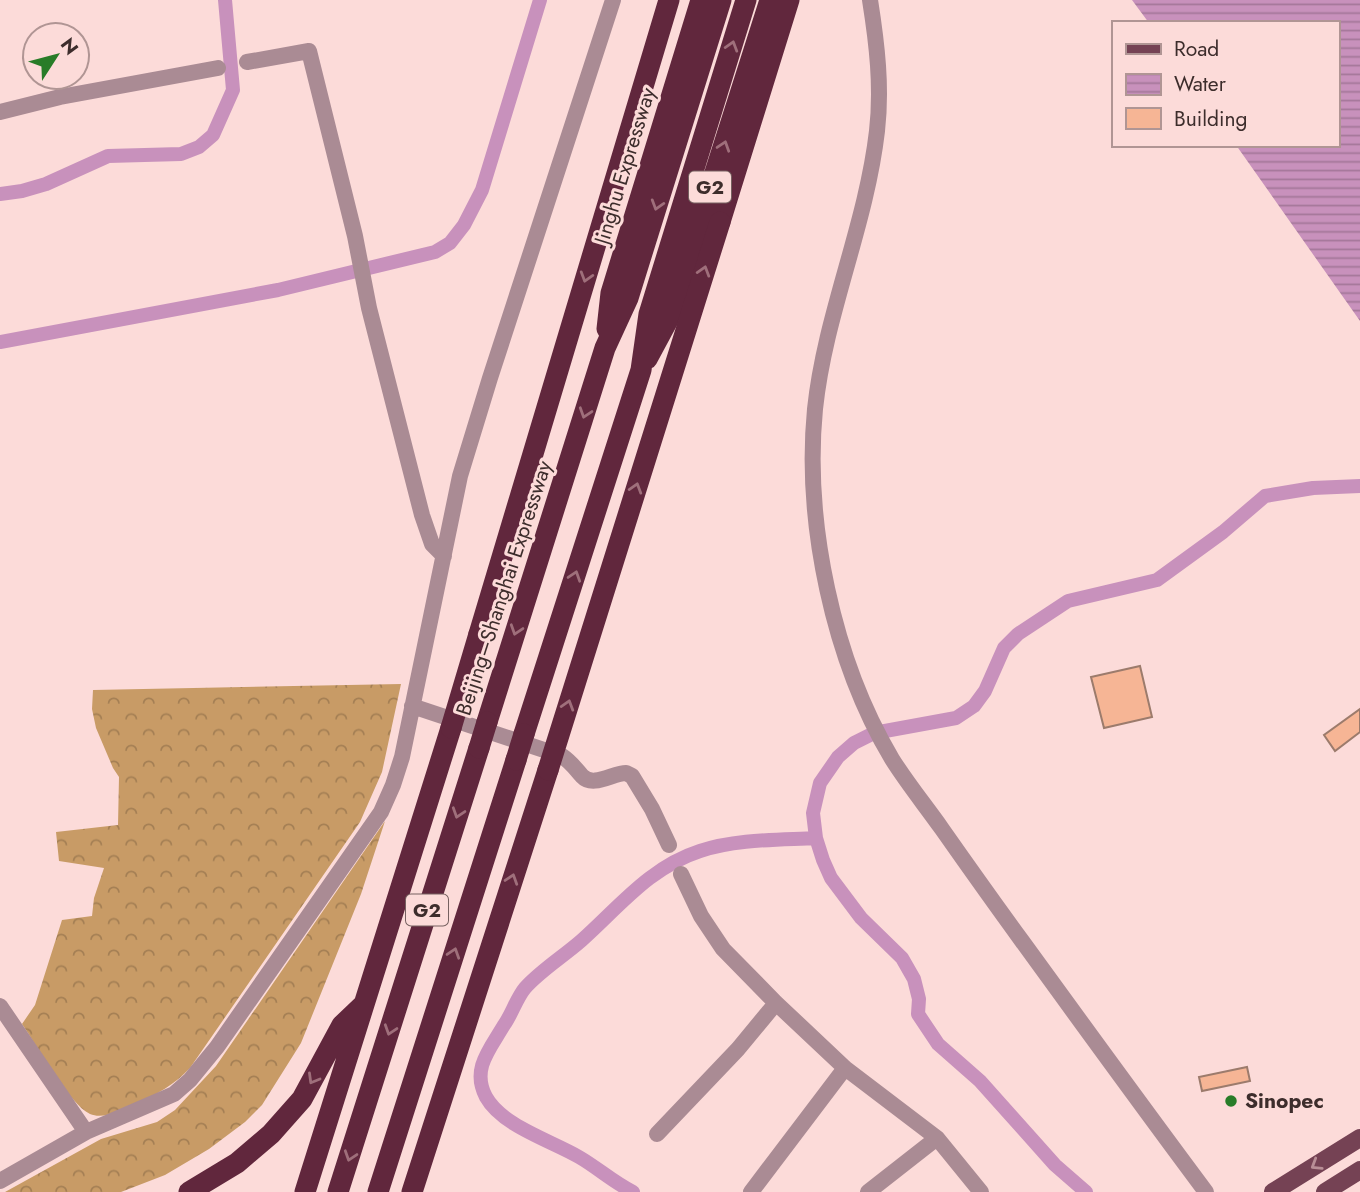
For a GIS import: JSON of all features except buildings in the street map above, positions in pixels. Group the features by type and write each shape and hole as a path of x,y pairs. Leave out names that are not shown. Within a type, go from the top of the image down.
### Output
{"highway":[{"path":"305,1192 451,728 669,0"},
{"name":"Jinghu Expressway","path":"605,348 611,293 701,0"},
{"name":"Beijing–Shanghai Expressway","path":"338,1192 605,348 628,299 721,0"},
{"name":"G2","path":"378,1192 641,370 649,314 746,0"},
{"name":"G2","path":"641,370 668,320 770,0"},
{"path":"412,1192 548,770 789,0"},
{"path":"189,1192 237,1163 271,1134 302,1099 342,1025 365,1003"}],"main road":[{"path":"1273,1192 1360,1138"},
{"path":"1325,1192 1360,1170"}],"street":[{"path":"0,1181 86,1132 174,1094 190,1080 217,1047 381,812 399,766 460,476 613,0"},
{"path":"870,0 880,88 876,134 866,190 823,358 813,453 820,554 832,611 862,698 905,779 1206,1192"},
{"path":"247,62 309,51 355,236 369,309 422,515 432,544 444,556"},
{"path":"0,112 60,97 218,68"},
{"path":"412,706 562,756 589,780 626,773 632,776 669,845"},
{"path":"681,874 712,935 776,1003 845,1068 937,1138 981,1192"},
{"path":"657,1134 738,1049 776,1003"},
{"path":"0,1006 86,1132"},
{"path":"751,1192 845,1068"},
{"path":"868,1192 937,1138"}],"green space":[{"path":"401,684 382,772 360,822 190,1068 165,1089 144,1100 108,1115 90,1114 63,1087 22,1024 35,1005 62,920 92,916 94,898 104,868 59,861 56,832 118,825 119,777 96,728 92,709 93,690"},
{"path":"385,821 361,894 301,1043 262,1105 245,1122 209,1149 165,1175 121,1192 5,1192 101,1139 157,1122 175,1110 216,1066"}],"water":[{"path":"1132,0 1360,0 1360,321 1237,147 1339,147 1339,21 1148,21"}],"waterway":[{"path":"0,194 46,184 108,156 181,154 199,147 213,135 233,90 225,0"},
{"path":"0,342 278,290 435,252 450,243 464,225 482,190 540,0"},
{"path":"1086,1192 1055,1165 980,1081 938,1044 918,1014 919,999 914,979 902,958 861,918 831,878 823,860 816,838 813,813 820,783 838,757 854,743 874,733 956,718 974,706 985,691 1004,648 1018,634 1068,601 1157,580 1223,532 1265,496 1313,488 1360,486"},
{"path":"633,1192 579,1157 515,1125 493,1107 486,1097 481,1077 481,1068 488,1051 531,981 582,940 650,877 682,858 714,847 757,841 816,838"}],"place":[{"name":"Sinopec","path":"1231,1101"}]}
